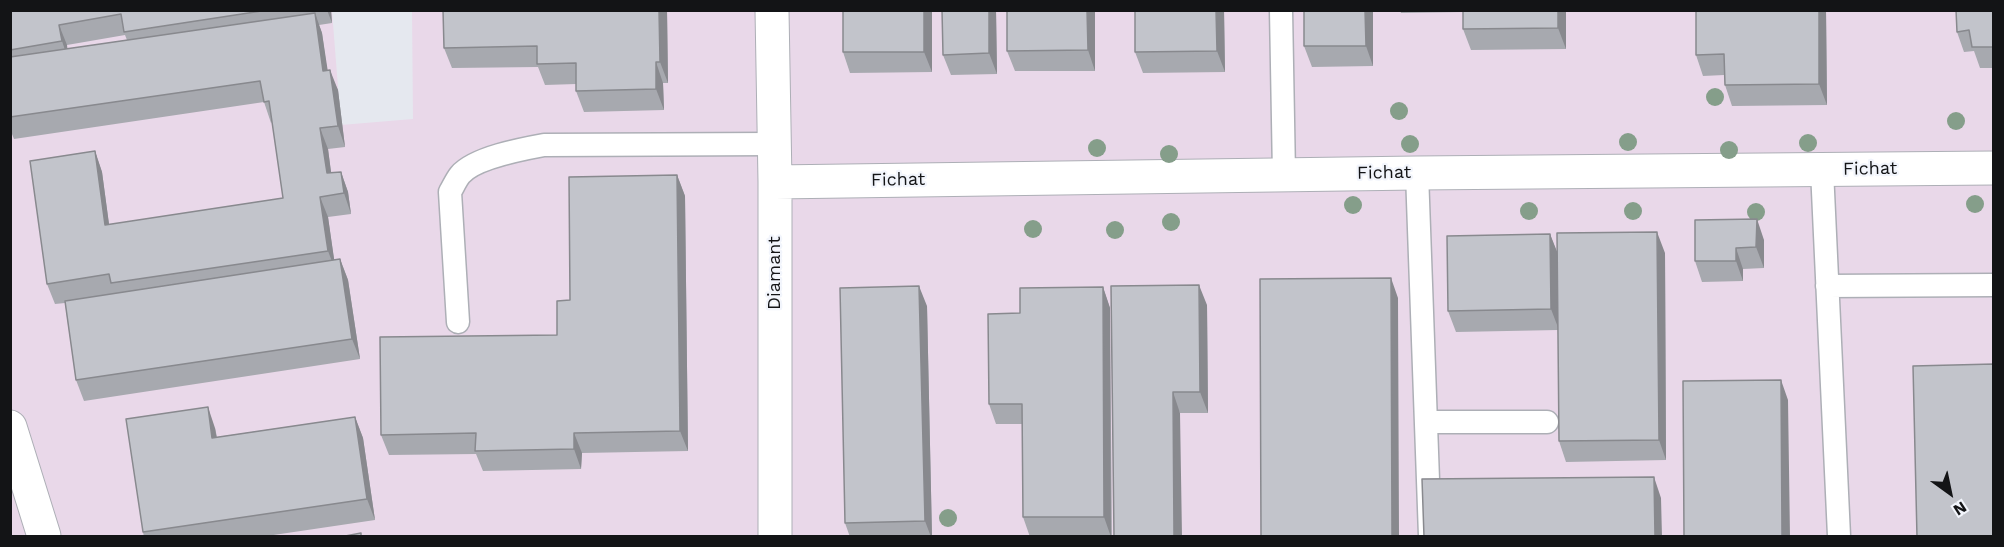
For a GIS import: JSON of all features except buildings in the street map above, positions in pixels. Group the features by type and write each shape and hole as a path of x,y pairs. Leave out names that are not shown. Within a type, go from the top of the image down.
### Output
{"street":[{"name":"Diamant","path":"772,10 775,144 775,537"},
{"name":"Fichat","path":"775,182 1994,168"},
{"path":"10,427 44,537"}],"lane":[{"path":"1281,10 1284,175"},
{"path":"458,322 450,192 461,174 486,160 517,150 544,145 775,144"},
{"path":"1822,170 1839,537"},
{"path":"1417,173 1430,537"},
{"path":"1827,286 1994,285"},
{"path":"1426,422 1547,422"}],"shaded area":[{"path":"10,11 332,11 341,125 413,119 412,11 1993,11 1993,536 11,536"}]}
